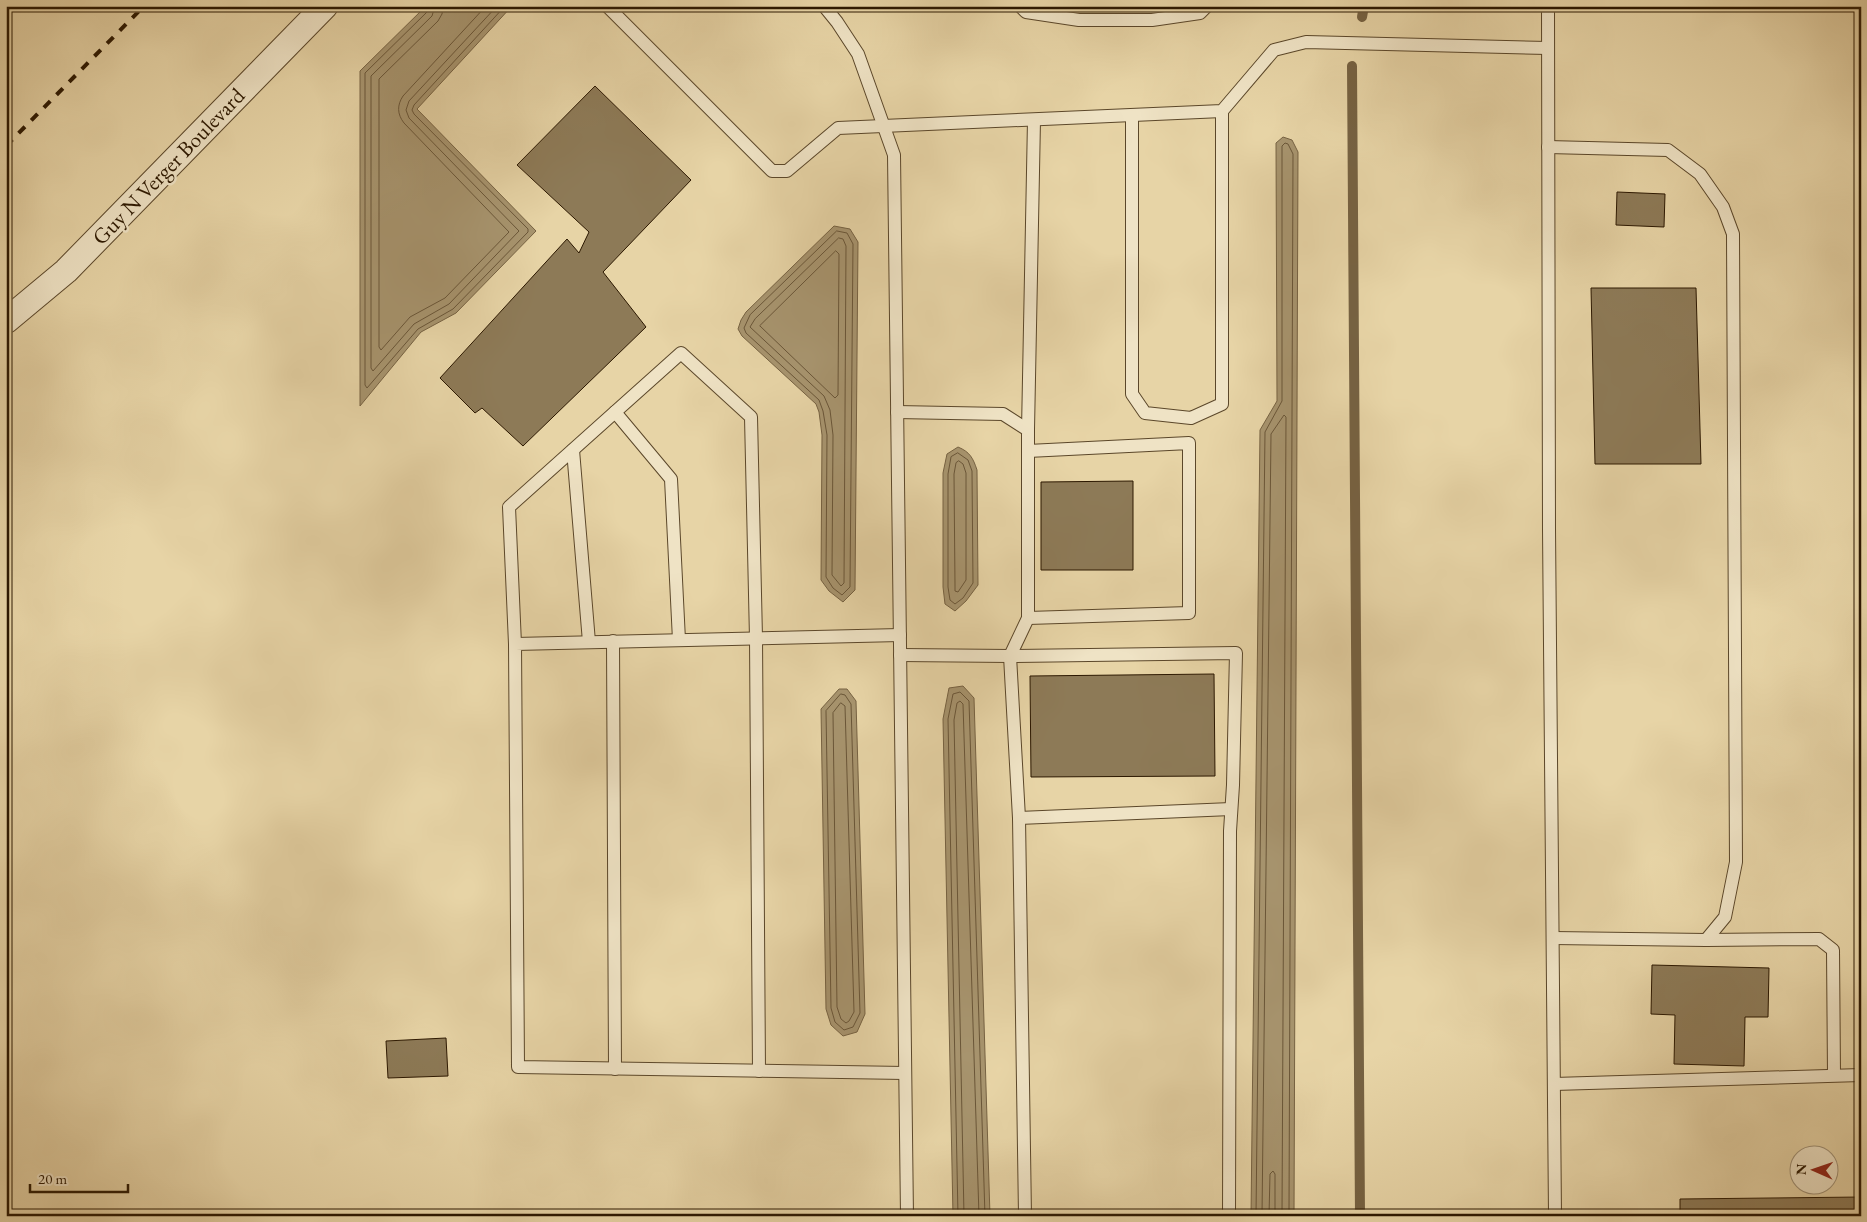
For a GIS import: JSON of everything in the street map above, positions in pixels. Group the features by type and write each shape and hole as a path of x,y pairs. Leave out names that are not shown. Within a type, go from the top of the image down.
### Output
{"street":[{"name":"Guy N Verger Boulevard","path":"6,320 66,271 325,6"}],"lane":[{"path":"607,6 772,171 787,172 838,128 1222,111"},
{"path":"824,6 858,54 894,155 907,1216"},
{"path":"1020,6 1026,12 1079,20 1152,20 1200,13 1207,6"},
{"path":"1548,6 1549,529 1555,1216"},
{"path":"1132,116 1132,394 1146,413 1191,418 1222,404 1222,111 1274,50 1306,42 1548,48"},
{"path":"1025,1216 1019,818 1010,656 1028,618 1028,430 1034,120"},
{"path":"1548,147 1668,150 1700,174 1723,206 1733,234 1736,862 1726,917 1706,940"},
{"path":"759,1071 756,638 751,417 681,353 509,507 515,644 518,1068 905,1073"},
{"path":"615,412 672,479 679,640"},
{"path":"897,412 1003,414 1028,430"},
{"path":"1028,451 1189,443 1189,613 1028,618"},
{"path":"573,450 589,642"},
{"path":"515,644 900,635"},
{"path":"613,641 615,1069"},
{"path":"900,655 1010,656 1236,653 1230,832 1229,1216"},
{"path":"1019,818 1232,809"},
{"path":"1553,938 1819,939 1833,950 1834,1075"},
{"path":"1554,1084 1861,1074"}],"water":[{"path":"426,6 512,6 417,109 536,231 456,313 421,332 360,406 360,71"},
{"path":"1283,137 1292,140 1298,152 1294,1216 1251,1216 1260,430 1277,401 1276,143"},
{"path":"834,226 850,229 858,242 855,590 843,602 829,591 821,580 822,435 816,404 742,336 738,329 746,312"},
{"path":"958,447 971,456 977,470 978,585 966,601 955,611 945,604 943,587 943,473 947,454"},
{"path":"963,686 974,698 990,1216 953,1216 943,719 949,688"},
{"path":"839,689 847,689 856,701 865,1014 857,1032 843,1036 831,1025 826,1009 821,709"}],"building":[{"path":"595,86 691,180 603,272 646,327 523,446 482,408 475,413 440,378 567,239 579,253 589,232 517,165"},
{"path":"1617,192 1665,194 1664,227 1616,225"},
{"path":"1591,288 1696,288 1701,464 1595,464"},
{"path":"1133,481 1133,570 1041,570 1041,482"},
{"path":"1214,674 1215,776 1031,777 1030,676"},
{"path":"1652,965 1769,968 1768,1017 1745,1017 1744,1066 1674,1064 1675,1015 1651,1014"},
{"path":"446,1038 448,1076 388,1078 386,1041"},
{"path":"1861,1197 1861,1216 1680,1216 1680,1199"}],"waterway":[{"path":"1362,17 1364,6"},
{"path":"1352,66 1360,1216"}],"railway":[{"path":"6,146 144,6"}]}
